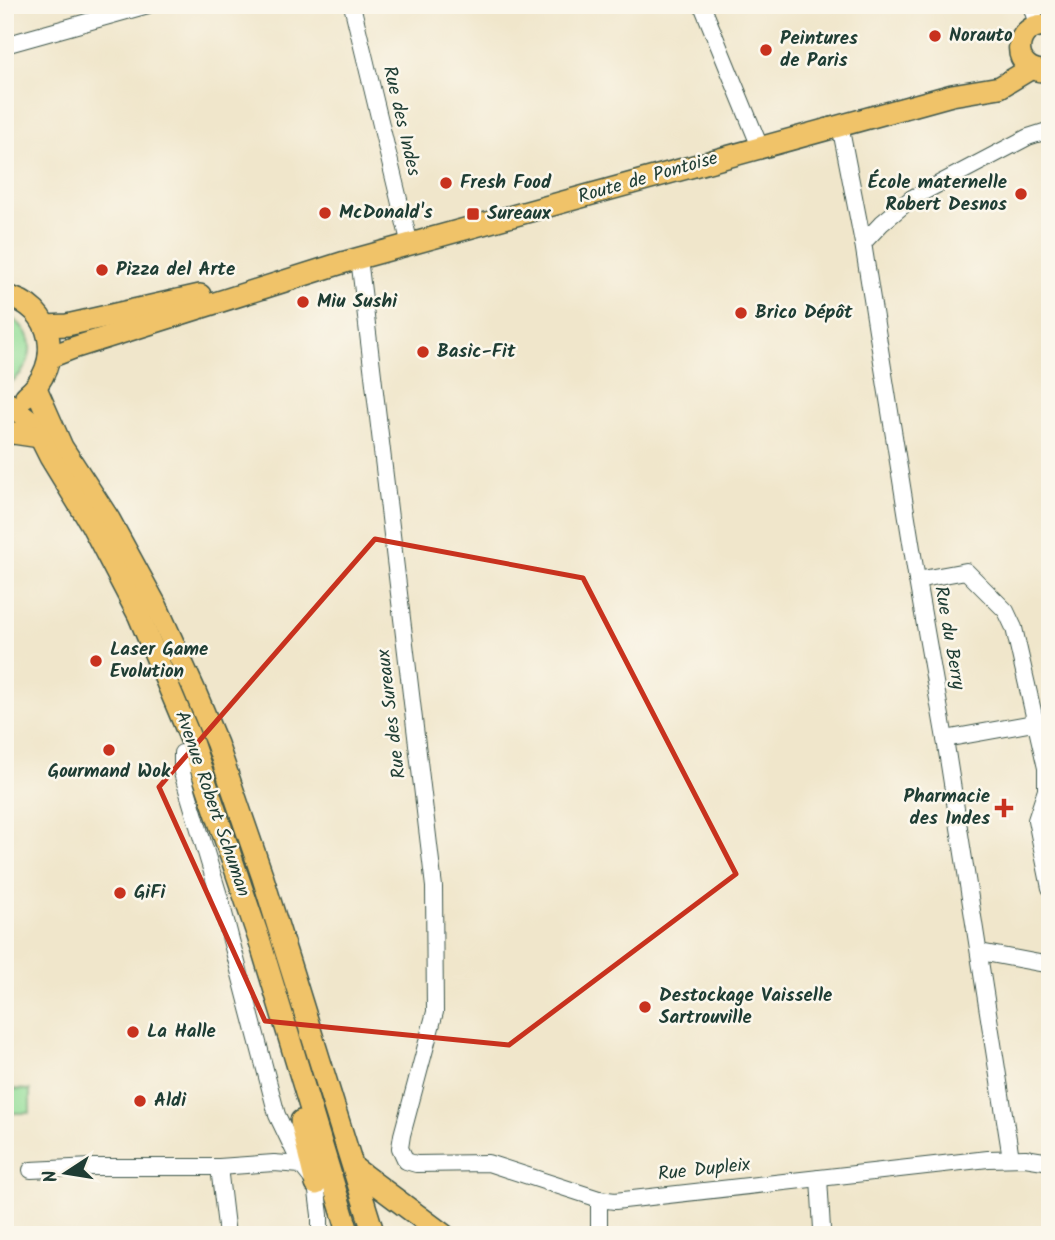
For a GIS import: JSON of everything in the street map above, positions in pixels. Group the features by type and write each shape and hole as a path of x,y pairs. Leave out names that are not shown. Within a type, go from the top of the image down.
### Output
{"main road":[{"path":"1033,65 1019,45 1022,36 1039,19"},
{"name":"Route de Pontoise","path":"46,326 67,325 410,245 952,95 1000,87 1033,65"},
{"name":"Route de Pontoise","path":"50,357 352,260"},
{"path":"5,296 13,297 27,305 39,317 46,326 50,343 50,357 43,378 36,388 7,405"},
{"name":"Avenue Robert Schuman","path":"36,388 62,447 109,519 157,607 194,689 229,777 262,875 374,1235"},
{"name":"Avenue Robert Schuman","path":"7,405 28,419 40,437 91,524 139,616 261,945 349,1235"},
{"path":"5,434 40,437"},
{"path":"187,748 210,752 229,777"},
{"path":"261,945 278,1036 316,1184"},
{"path":"354,1168 444,1235"}],"street":[{"path":"5,45 148,5"},
{"name":"Rue des Indes","path":"352,5 410,245"},
{"path":"702,5 760,147"},
{"name":"Rue du Berry","path":"840,125 863,243 917,580 946,739 1011,1158"},
{"path":"863,243 912,198 1028,137 1050,130"},
{"name":"Rue des Sureaux","path":"352,260 434,887 435,1013 402,1135 400,1148 407,1161"},
{"path":"917,580 966,571 1006,611 1014,628 1023,666 1042,721 1046,790 1036,820 1050,888"},
{"path":"946,739 1042,721"},
{"path":"187,748 182,773 221,902 277,1115 301,1165 316,1184 320,1235"},
{"path":"980,952 1050,965"},
{"name":"Rue Dupleix","path":"407,1161 416,1164 488,1163 598,1199 615,1201 988,1159 1025,1158 1050,1162"},
{"path":"32,1170 219,1167 274,1163 301,1165"},
{"path":"219,1167 228,1235"},
{"path":"819,1178 822,1229 819,1235"},
{"path":"598,1199 599,1235"}],"highlighted area":[{"path":"375,539 583,578 736,874 509,1045 265,1021 159,787"}],"green space":[{"path":"5,315 25,330 30,350 23,370 5,386"},
{"path":"5,1089 30,1090 30,1113 5,1113"}],"place":[{"name":"Norauto","path":"935,36"},
{"name":"Peintures de Paris","path":"766,50"},
{"name":"Fresh Food","path":"446,183"},
{"name":"École maternelle Robert Desnos","path":"1021,194"},
{"name":"McDonald's","path":"325,213"},
{"name":"Sureaux","path":"473,214"},
{"name":"Pizza del Arte","path":"102,270"},
{"name":"Miu Sushi","path":"303,302"},
{"name":"Brico Dépôt","path":"741,313"},
{"name":"Basic-Fit","path":"423,352"},
{"name":"Laser Game Evolution","path":"96,661"},
{"name":"Gourmand Wok","path":"109,750"},
{"name":"Pharmacie des Indes","path":"1004,808"},
{"name":"GiFi","path":"120,893"},
{"name":"Destockage Vaisselle Sartrouville","path":"645,1007"},
{"name":"La Halle","path":"133,1032"},
{"name":"Aldi","path":"140,1101"}]}
